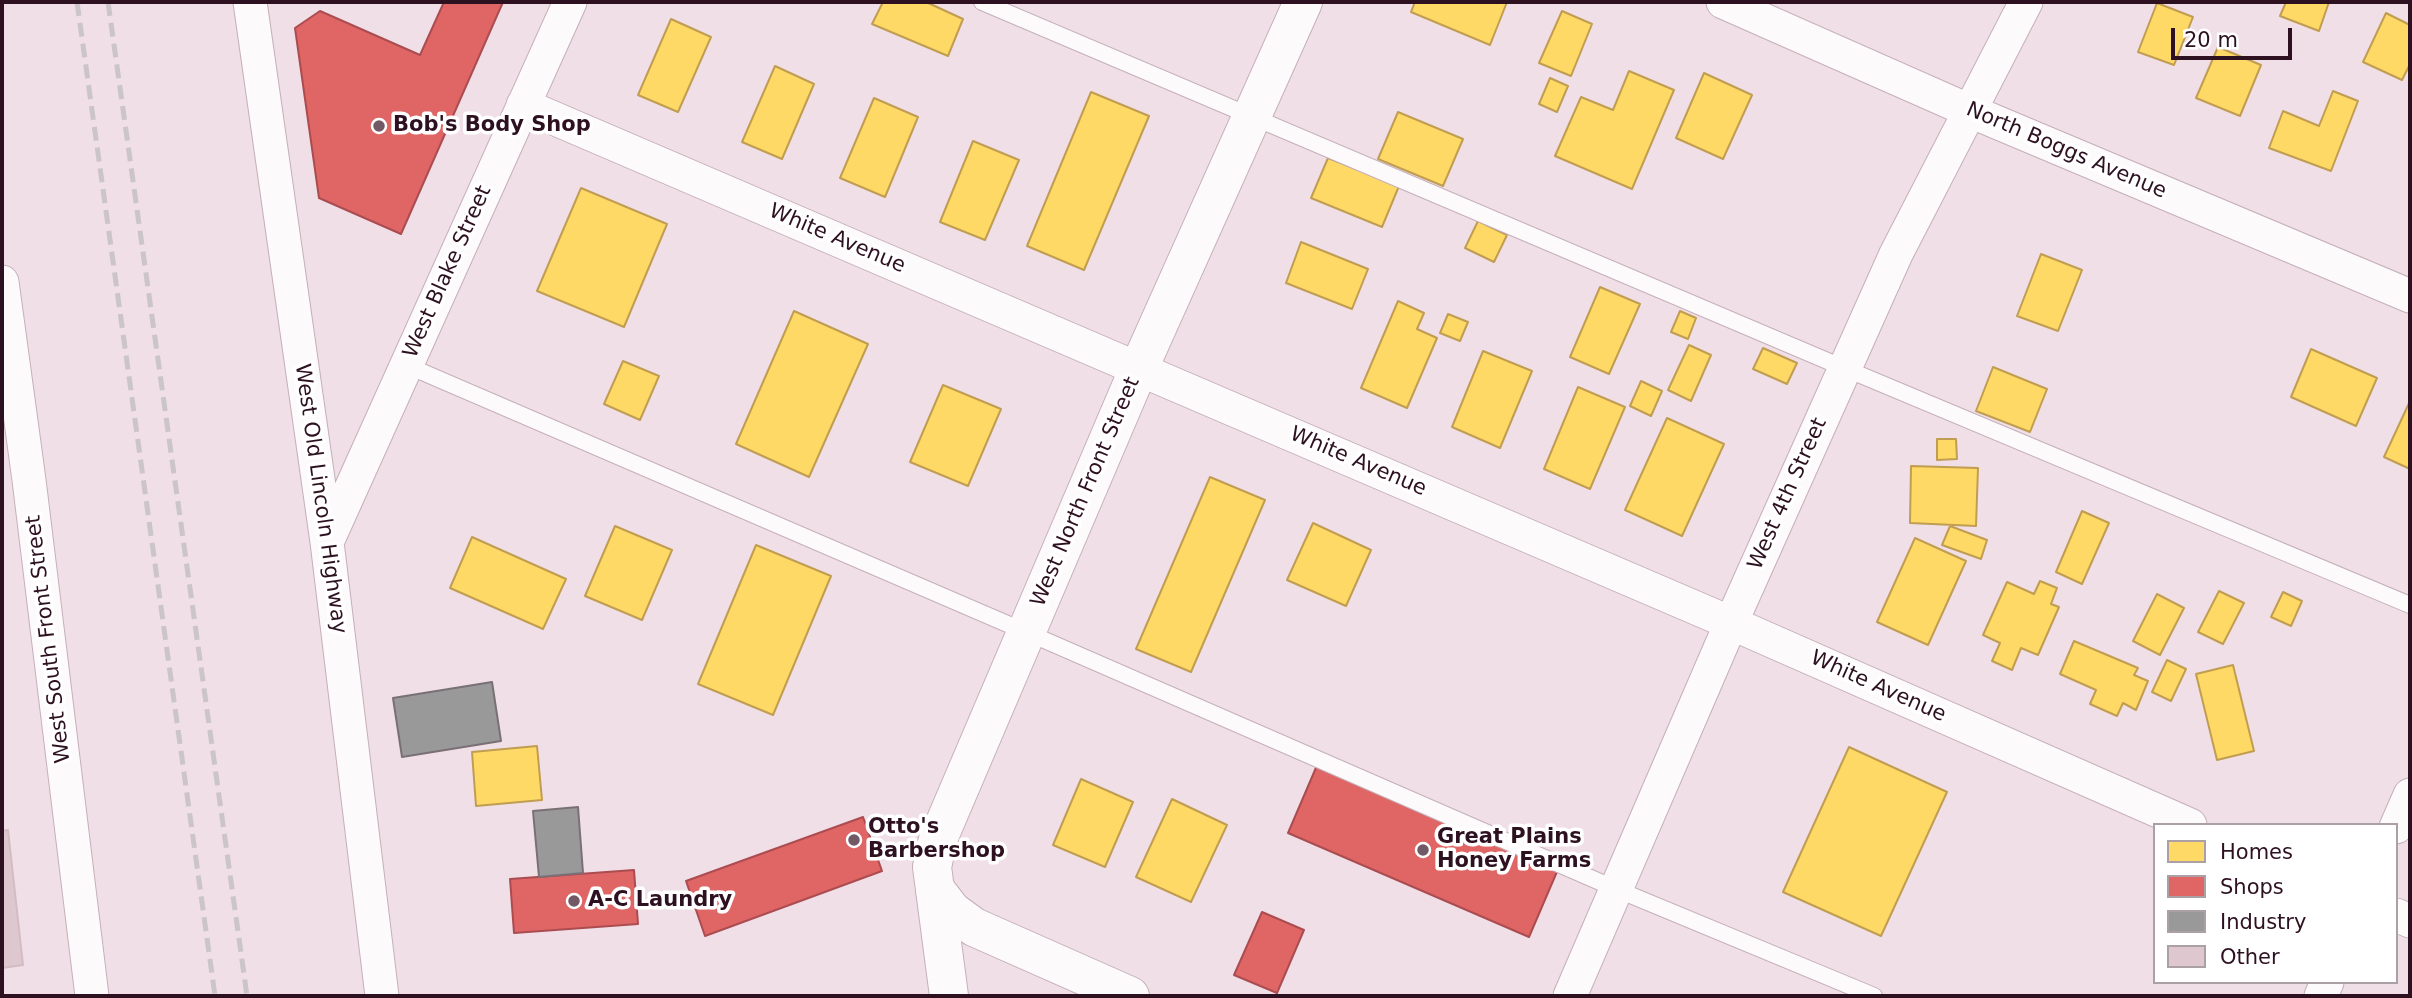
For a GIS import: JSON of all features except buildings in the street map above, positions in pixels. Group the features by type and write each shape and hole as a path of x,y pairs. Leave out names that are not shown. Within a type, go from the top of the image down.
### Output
{"street":[{"name":"West Old Lincoln Highway","path":"250,2 327,542 382,996"},
{"name":"West Blake Street","path":"327,542 570,2"},
{"name":"West North Front Street","path":"949,996 932,867 938,839 1139,368 1303,2"},
{"name":"North Boggs Avenue","path":"1723,2 1970,111 2410,296"},
{"name":"West 4th Street","path":"1570,996 1731,623 1896,254 2026,2"},
{"name":"White Avenue","path":"523,106 1731,623 2185,823"},
{"name":"West South Front Street","path":"2,282 92,996"},
{"path":"2398,823 2410,795"},
{"path":"935,889 952,911 974,928 1130,996"}],"lane":[{"path":"982,2 2410,605"},
{"path":"406,365 1616,889 1874,996"}],"railway":[{"path":"77,2 215,996"},
{"path":"108,2 247,996"}],"place":[{"name":"Bob's Body Shop","path":"379,126"},
{"name":"Otto's Barbershop","path":"854,840"},
{"name":"Great Plains Honey Farms","path":"1423,850"},
{"name":"A-C Laundry","path":"574,901"}]}
